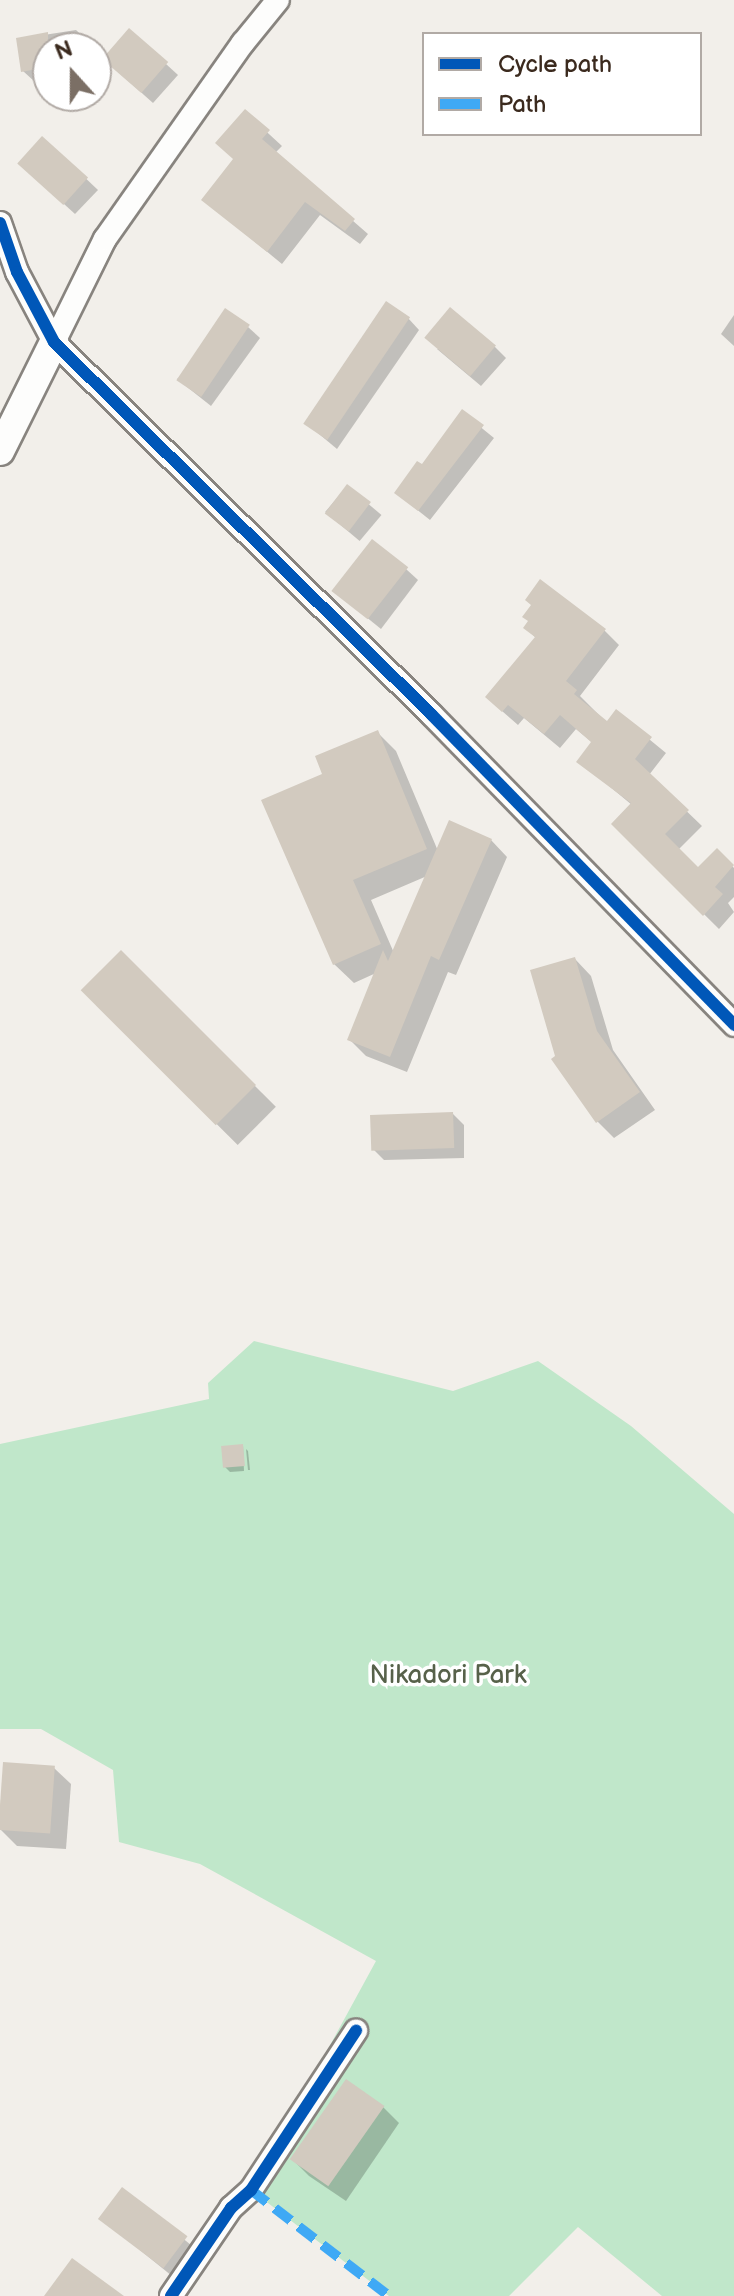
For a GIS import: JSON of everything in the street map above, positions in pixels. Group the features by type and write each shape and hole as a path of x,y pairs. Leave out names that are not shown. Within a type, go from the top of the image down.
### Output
{"street":[{"path":"0,451 105,239 243,43 278,0"},
{"path":"0,223 17,272 54,342 432,715 734,1025"},
{"path":"171,2296 231,2208 251,2190 356,2031"}],"green space":[{"name":"Nikadori Park","path":"254,1341 453,1391 538,1361 631,1426 734,1514 734,2296 662,2296 578,2227 509,2296 389,2296 251,2190 376,1961 200,1864 119,1842 113,1770 41,1729 0,1729 0,1444 209,1399 208,1383"}],"building":[{"path":"129,28 168,62 141,93 112,68 112,48"},
{"path":"32,35 32,70 21,72 16,38"},
{"path":"245,109 270,130 262,139 355,219 345,231 305,202 267,252 201,200 233,159 215,143"},
{"path":"42,136 88,177 63,205 17,163"},
{"path":"386,301 410,317 327,440 303,424"},
{"path":"450,307 496,346 470,376 424,338"},
{"path":"225,308 250,325 201,397 176,380"},
{"path":"462,409 484,425 418,511 394,493 417,461 422,464"},
{"path":"347,484 371,502 349,532 325,514"},
{"path":"372,539 408,567 368,619 331,591"},
{"path":"540,579 606,629 566,681 577,690 574,694 607,721 616,709 652,737 635,759 689,810 665,834 698,867 717,848 734,865 715,887 723,894 703,916 611,824 631,803 576,762 591,742 560,715 544,734 508,705 502,712 485,697 535,637 523,628 528,621 522,617 531,605 525,600"},
{"path":"378,730 427,849 353,880 381,944 333,965 261,800 322,774 315,756"},
{"path":"449,820 492,839 439,960 431,956 390,1057 347,1040 383,950 388,961"},
{"path":"121,950 256,1085 216,1125 81,990"},
{"path":"575,957 597,1031 640,1092 596,1123 551,1059 555,1056 530,970"},
{"path":"453,1112 454,1148 371,1151 370,1115"},
{"path":"243,1444 245,1466 223,1468 221,1446"},
{"path":"3,1762 55,1766 50,1833 0,1830"},
{"path":"346,2079 385,2106 328,2186 290,2159"},
{"path":"122,2187 187,2236 163,2268 98,2219"},
{"path":"72,2258 124,2296 44,2296"}],"marked path":[{"path":"251,2190 389,2296"}],"cycle path":[{"path":"0,223 17,272 54,342 432,715 734,1025"},
{"path":"171,2296 231,2208 251,2190 356,2031"}]}
